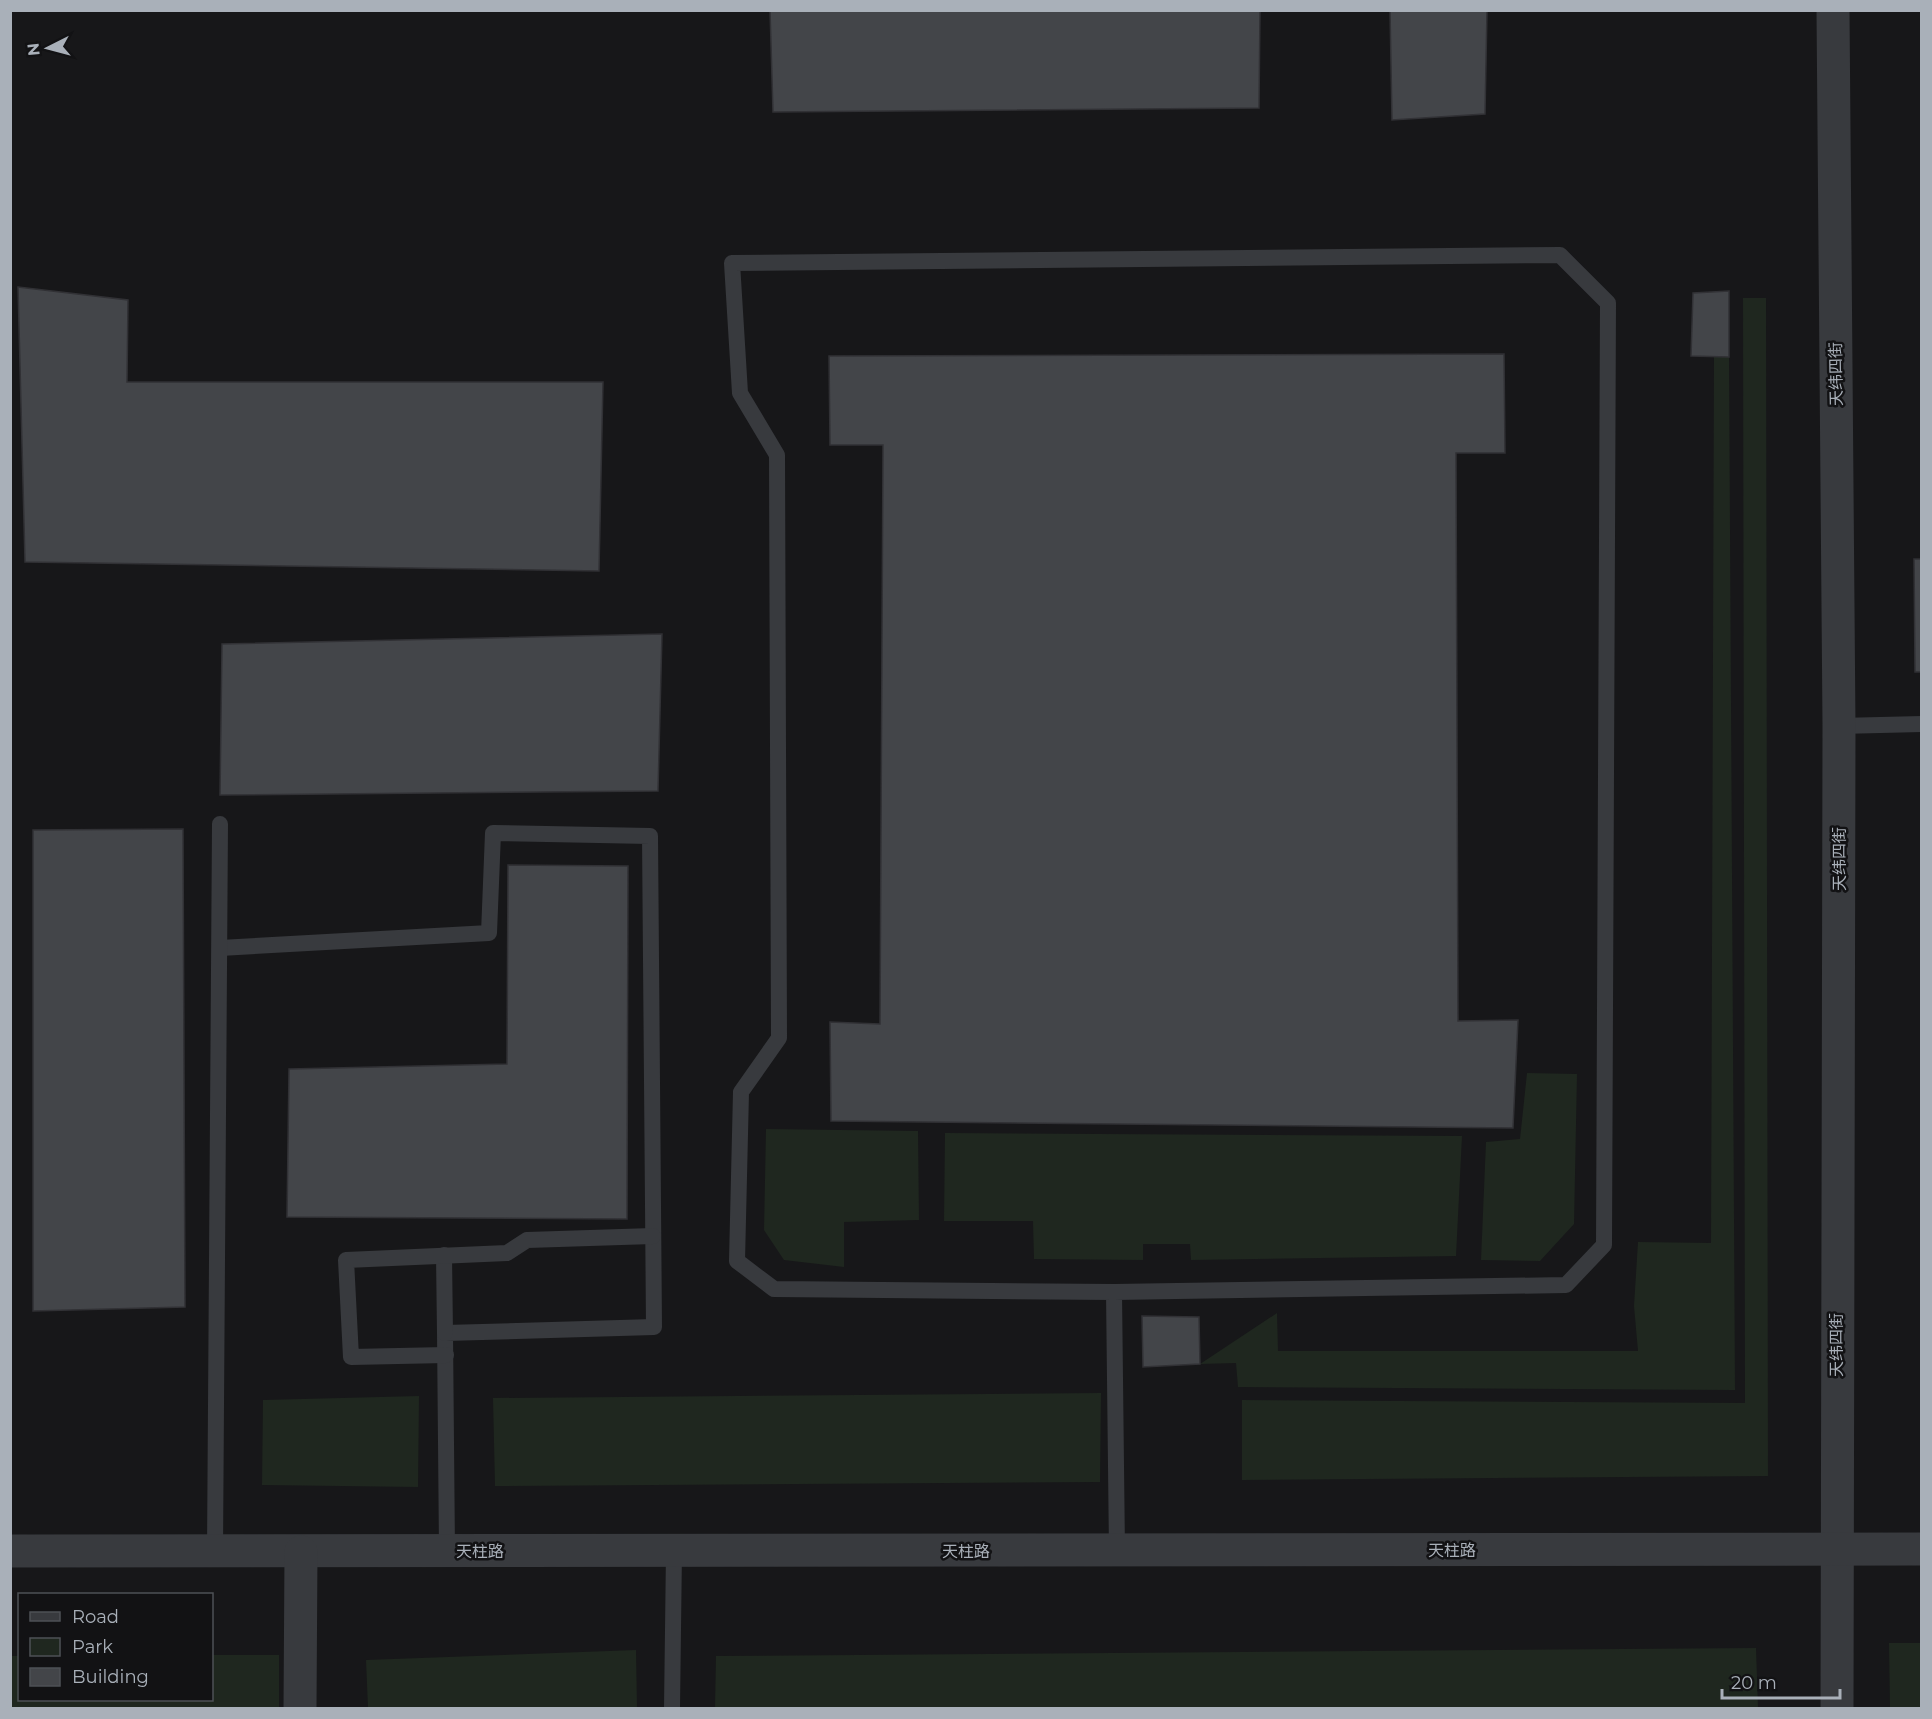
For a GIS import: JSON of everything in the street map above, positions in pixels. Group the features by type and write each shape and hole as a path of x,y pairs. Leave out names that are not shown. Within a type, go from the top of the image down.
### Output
{"street":[{"name":"天纬四街","path":"1833,10 1839,726 1835,1549 1837,1708"},
{"name":"天柱路","path":"10,1551 1117,1552 1922,1549"},
{"path":"300,1708 301,1552"}],"lane":[{"path":"1560,255 1608,303 1604,1245 1566,1285 1114,1292 774,1289 737,1262 741,1092 779,1038 777,454 740,393 732,263 1560,255"},
{"path":"1839,726 1915,726 1922,724"},
{"path":"215,1551 220,824"},
{"path":"220,948 489,933 492,833 650,836 654,1327 445,1333"},
{"path":"446,1355 351,1357 346,1260 507,1253 527,1240 653,1236"},
{"path":"444,1255 447,1551"},
{"path":"1114,1292 1117,1552"},
{"path":"672,1708 674,1551"}],"green space":[{"path":"1743,298 1766,298 1768,1476 1242,1480 1242,1400 1745,1403"},
{"path":"1714,357 1729,357 1735,1390 1238,1387 1236,1363 1200,1364 1277,1313 1278,1351 1638,1351 1634,1306 1638,1242 1711,1243"},
{"path":"1527,1073 1577,1074 1574,1224 1540,1261 1481,1260 1486,1142 1520,1139"},
{"path":"766,1129 918,1131 919,1220 844,1222 844,1267 784,1260 764,1230"},
{"path":"945,1133 1462,1136 1456,1256 1191,1260 1190,1244 1143,1244 1143,1260 1034,1259 1033,1221 944,1221"},
{"path":"1101,1393 1100,1482 495,1486 493,1398"},
{"path":"419,1396 418,1487 262,1485 263,1400"},
{"path":"1889,1643 1921,1643 1921,1708 1890,1708"},
{"path":"1756,1648 1758,1708 715,1708 716,1656"},
{"path":"636,1650 637,1708 368,1708 366,1660"},
{"path":"213,1655 279,1655 279,1708 11,1708 11,1656 18,1656 18,1701 213,1701"}],"building":[{"path":"770,10 1260,10 1259,108 773,112"},
{"path":"1390,10 1487,10 1485,114 1392,120"},
{"path":"18,287 128,300 127,382 603,382 599,571 25,562"},
{"path":"1729,291 1729,357 1691,356 1693,293"},
{"path":"1504,354 1505,453 1456,453 1458,1021 1518,1020 1513,1128 831,1121 830,1022 880,1024 883,445 830,445 829,356"},
{"path":"1914,559 1922,559 1922,672 1915,672"},
{"path":"662,634 658,791 220,795 222,644"},
{"path":"183,829 185,1307 33,1311 33,830"},
{"path":"508,865 628,866 627,1219 287,1217 289,1069 507,1064"},
{"path":"1142,1316 1199,1317 1200,1364 1143,1367"}]}
